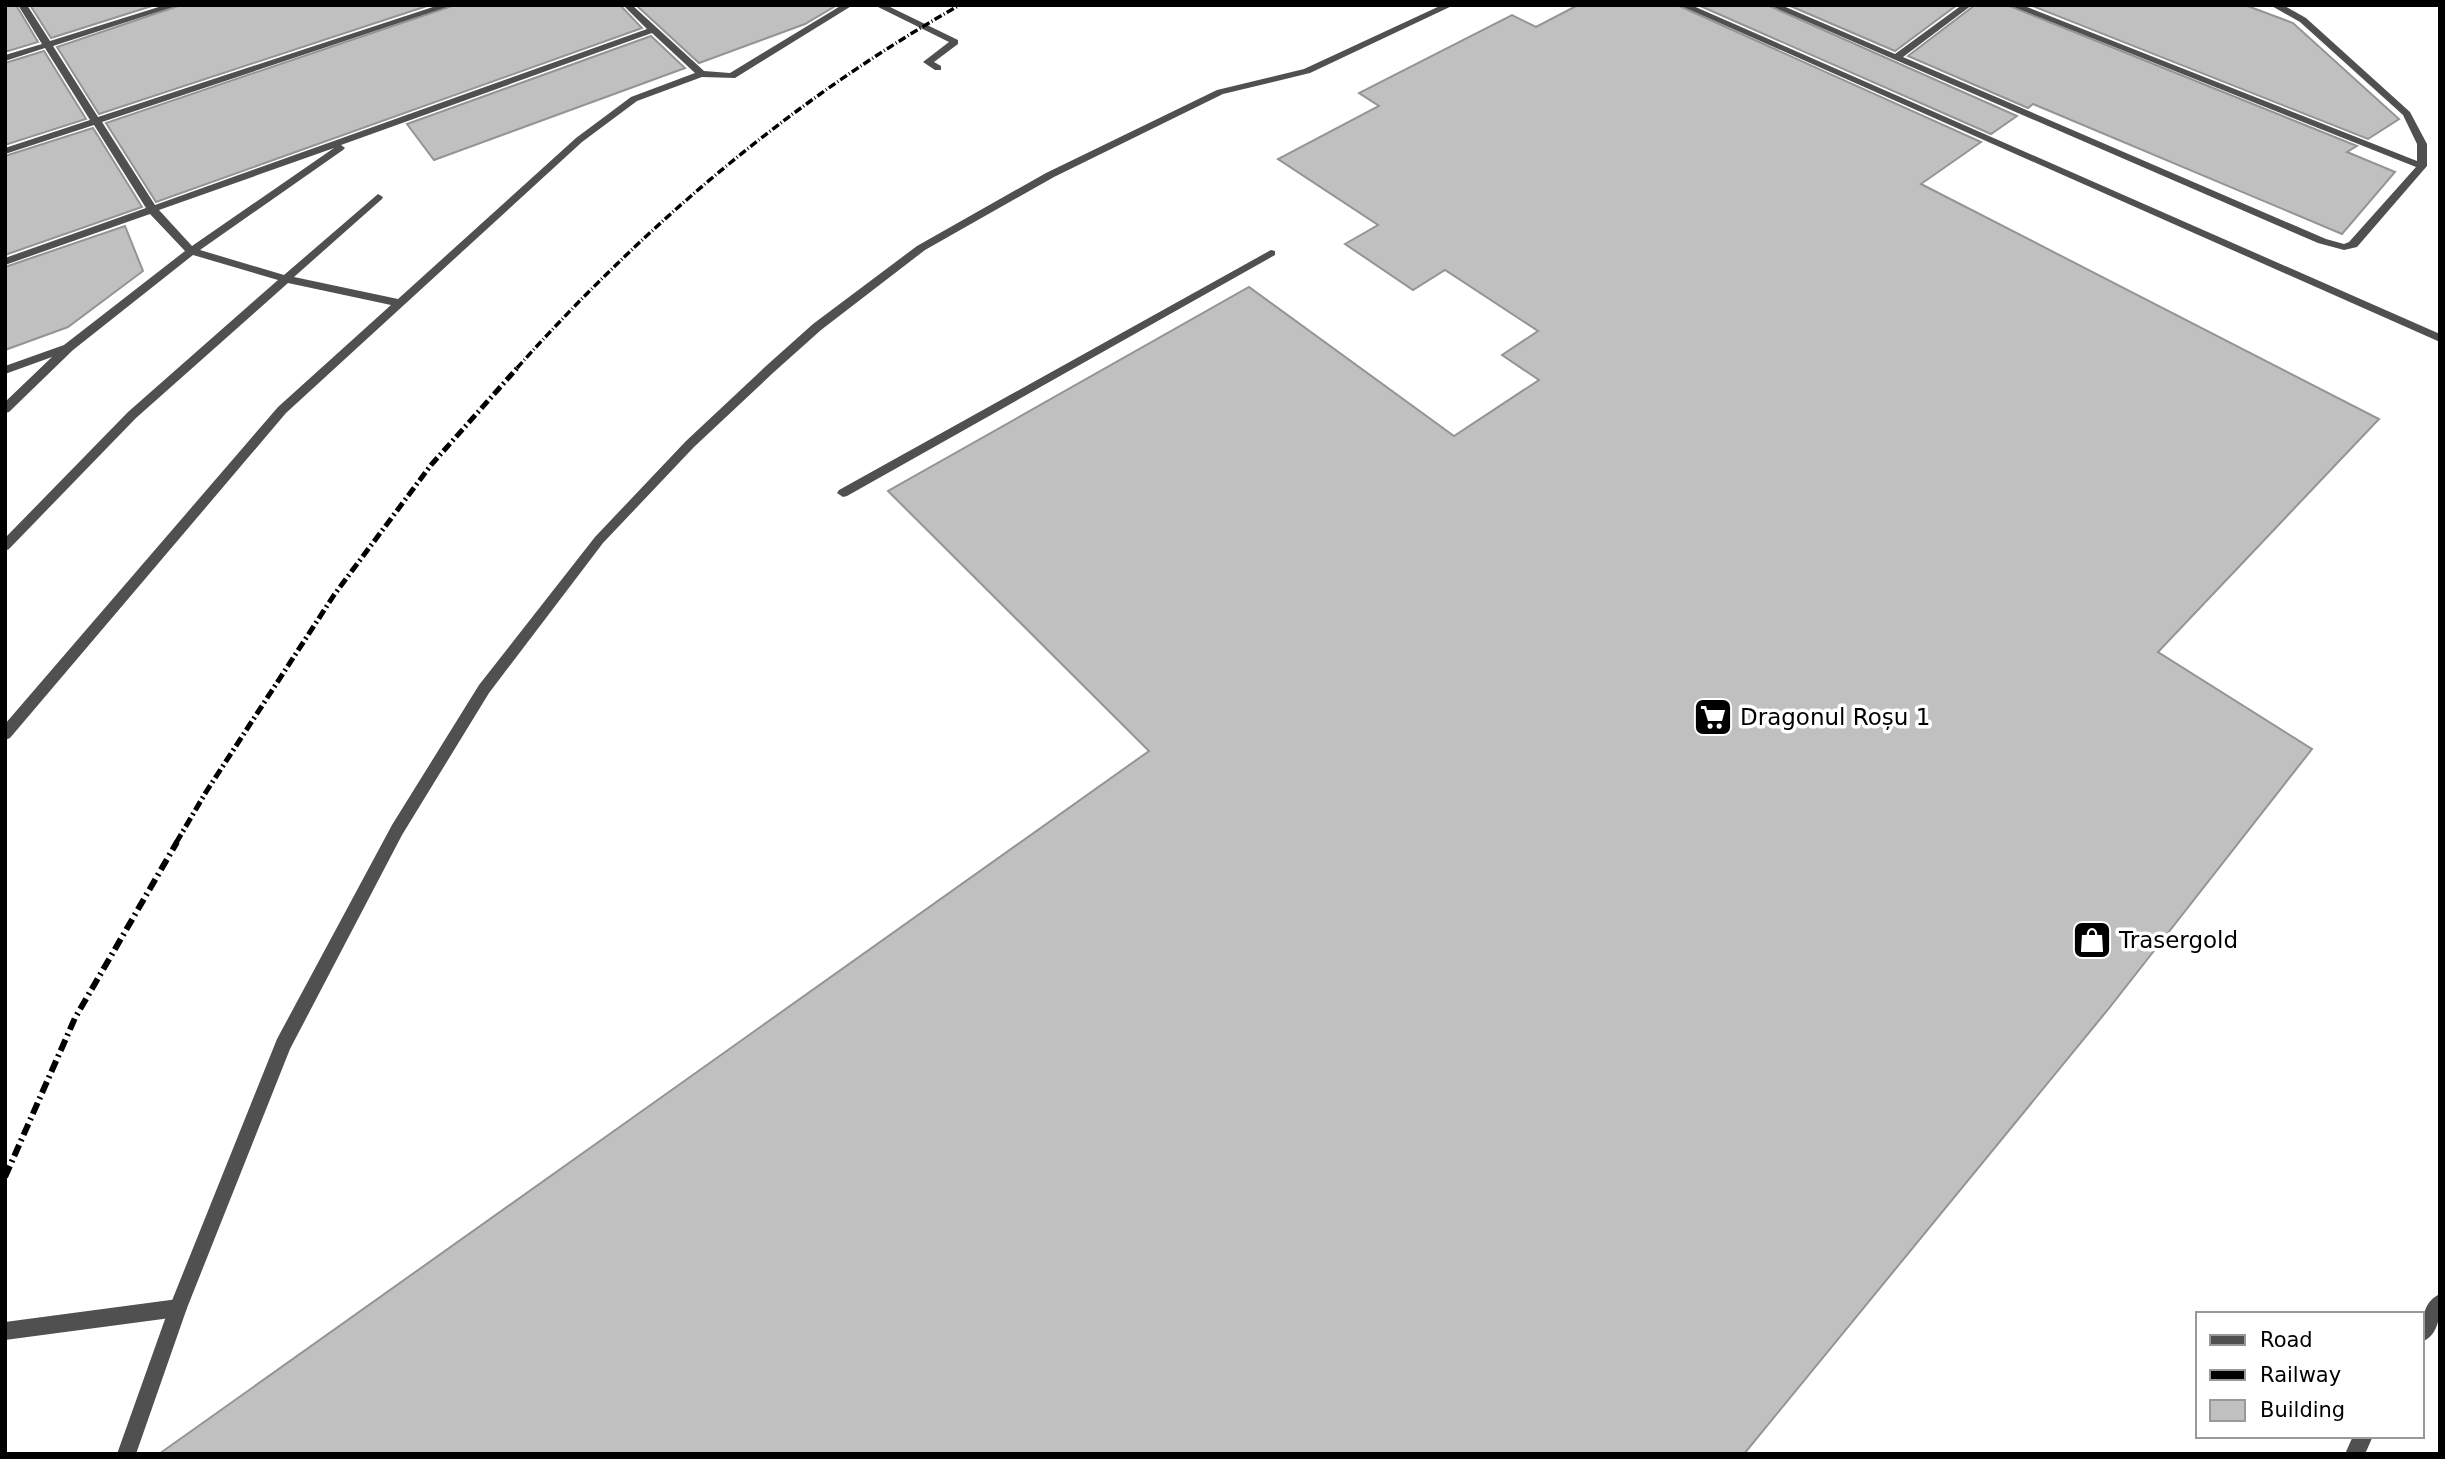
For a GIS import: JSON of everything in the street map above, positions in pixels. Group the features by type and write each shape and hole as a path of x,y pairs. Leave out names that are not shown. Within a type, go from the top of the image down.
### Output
{"street":[{"path":"22,5 152,209 191,251 286,279 400,303"},
{"path":"5,58 175,5"},
{"path":"5,151 449,5"},
{"path":"626,5 701,74"},
{"path":"5,734 282,410 590,132 634,99 701,74 732,76 849,5"},
{"path":"878,5 955,42 928,62 939,68"},
{"path":"126,1454 178,1308 283,1045 397,830 484,689 599,540 690,444 817,327 921,248 1050,175 1220,92 1307,71 1450,5"},
{"path":"1684,5 2440,338"},
{"path":"1773,5 2322,241 2344,247 2353,245 2422,166 2422,144 2407,114 2303,20 2274,5"},
{"path":"1896,58 1968,5"},
{"path":"2013,5 2422,166"},
{"path":"5,262 653,30"},
{"path":"5,409 69,346 191,251 358,135"},
{"path":"5,546 132,415 378,197"},
{"path":"843,494 1271,253"},
{"path":"5,370 69,346"},
{"path":"2424,1330 2440,1303"},
{"path":"5,1331 178,1308"},
{"path":"2354,1454 2363,1438"}],"building":[{"path":"5,5 16,5 38,42 5,52"},
{"path":"30,5 155,5 51,38"},
{"path":"181,5 430,5 99,114 57,47"},
{"path":"455,5 620,5 642,28 156,202 106,123"},
{"path":"636,5 837,5 805,24 699,63"},
{"name":"Dragonul Roșu 1","path":"1578,5 1677,5 1981,142 1921,184 2379,419 2158,652 2312,749 2110,1007 1744,1454 159,1454 1149,751 888,491 1249,287 1454,436 1539,380 1502,355 1538,331 1445,270 1413,290 1345,244 1378,225 1278,159 1379,106 1359,93 1512,15 1536,27"},
{"path":"1698,5 1767,5 2017,116 1991,134"},
{"path":"1788,5 1957,5 1895,51"},
{"path":"1975,5 2007,5 2357,146 2347,152 2395,172 2342,234 2033,104 2028,108 1908,56"},
{"path":"2030,5 2245,5 2293,23 2399,119 2368,139"},
{"path":"651,36 685,68 434,160 407,124"},
{"path":"44,51 86,119 5,145 5,63"},
{"path":"93,128 142,207 5,255 5,156"},
{"path":"125,226 143,271 68,327 5,350 5,267"}],"railway":[{"path":"517,368 617,264 724,168 838,81 960,5"},
{"path":"176,843 206,792 334,595 431,465 519,366"},
{"path":"5,1177 75,1018 177,842"}],"place":[{"name":"Dragonul Roșu 1","path":"1713,717"},
{"name":"Trasergold","path":"2092,940"}]}
